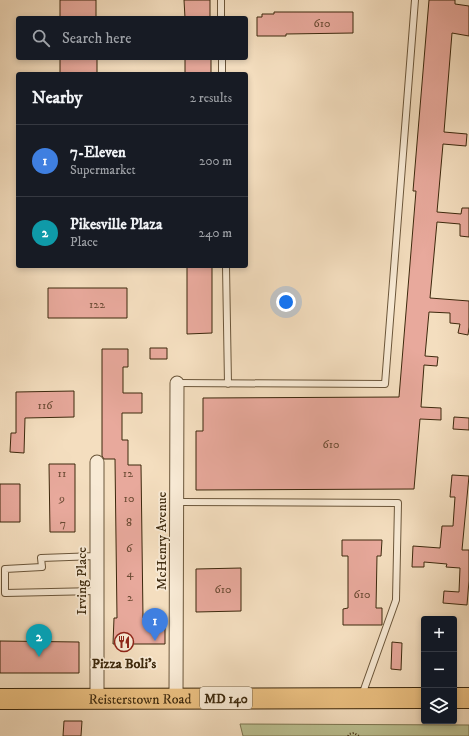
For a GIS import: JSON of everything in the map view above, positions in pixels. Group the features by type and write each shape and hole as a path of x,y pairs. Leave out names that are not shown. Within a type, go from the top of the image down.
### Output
{"main road":[{"name":"Reisterstown Road","path":"0,699 97,700 176,698 421,698"},
{"path":"457,698 469,698"}],"street":[{"name":"McHenry Avenue","path":"176,698 178,502 177,384"},
{"name":"Irving Place","path":"97,462 97,700"}],"lane":[{"path":"221,0 221,16"},
{"path":"177,384 385,384 414,0"},
{"path":"222,60 222,72"},
{"path":"226,268 228,384"},
{"path":"178,502 398,503 396,600 360,698"},
{"path":"97,556 42,558 42,567 5,569 2,584 5,593 97,591"}],"path":[{"path":"348,736 349,734 354,733 358,736"}],"green space":[{"path":"240,724 469,725 469,736 243,736"}],"building":[{"path":"60,0 96,0 96,16 60,16"},
{"path":"184,0 210,0 210,16 185,16"},
{"path":"429,0 455,0 455,4 469,6 469,36 452,33 444,132 467,134 466,146 443,144 437,212 461,214 462,208 469,208 469,237 460,236 460,224 437,222 430,298 469,301 469,327 468,335 458,333 460,324 450,323 450,313 429,312 425,356 438,357 437,366 424,365 421,407 441,408 441,420 420,419 414,489 196,490 196,431 203,431 203,398 399,397 416,191 413,191"},
{"path":"274,12 353,12 353,33 257,36 257,17 262,17 262,14 274,14"},
{"path":"60,60 97,60 97,72 60,72"},
{"path":"185,60 211,60 211,72 185,72"},
{"path":"187,268 212,268 212,333 187,334"},
{"path":"48,288 127,288 127,318 48,318"},
{"path":"150,348 167,348 167,359 150,359"},
{"path":"102,349 128,349 128,367 123,367 123,393 142,393 142,413 122,413 122,440 128,440 128,465 141,465 143,618 165,618 165,644 113,644 114,618 117,618 115,459 104,459 102,456"},
{"path":"74,391 74,417 25,418 24,453 10,452 11,433 16,433 16,392"},
{"path":"454,417 469,418 469,430 453,429"},
{"path":"49,464 75,464 75,532 50,532"},
{"path":"452,475 469,476 462,550 469,550 467,605 443,603 444,591 459,592 460,568 446,567 447,564 424,562 424,567 412,567 413,546 440,548 442,526 453,526 455,497 450,497"},
{"path":"0,484 20,484 20,522 0,522"},
{"path":"342,540 382,540 381,556 377,556 376,608 382,608 382,625 343,625 343,609 348,608 348,556 342,556"},
{"path":"241,568 241,611 196,612 196,569"},
{"path":"0,641 79,642 79,673 0,673"},
{"path":"392,642 402,643 401,670 391,669"},
{"path":"64,721 82,721 81,736 63,736"}],"place":[{"name":"7-Eleven","path":"155,641"},
{"name":"Pizza Boli's","path":"124,642"},
{"name":"Pikesville Plaza","path":"39,657"}]}
